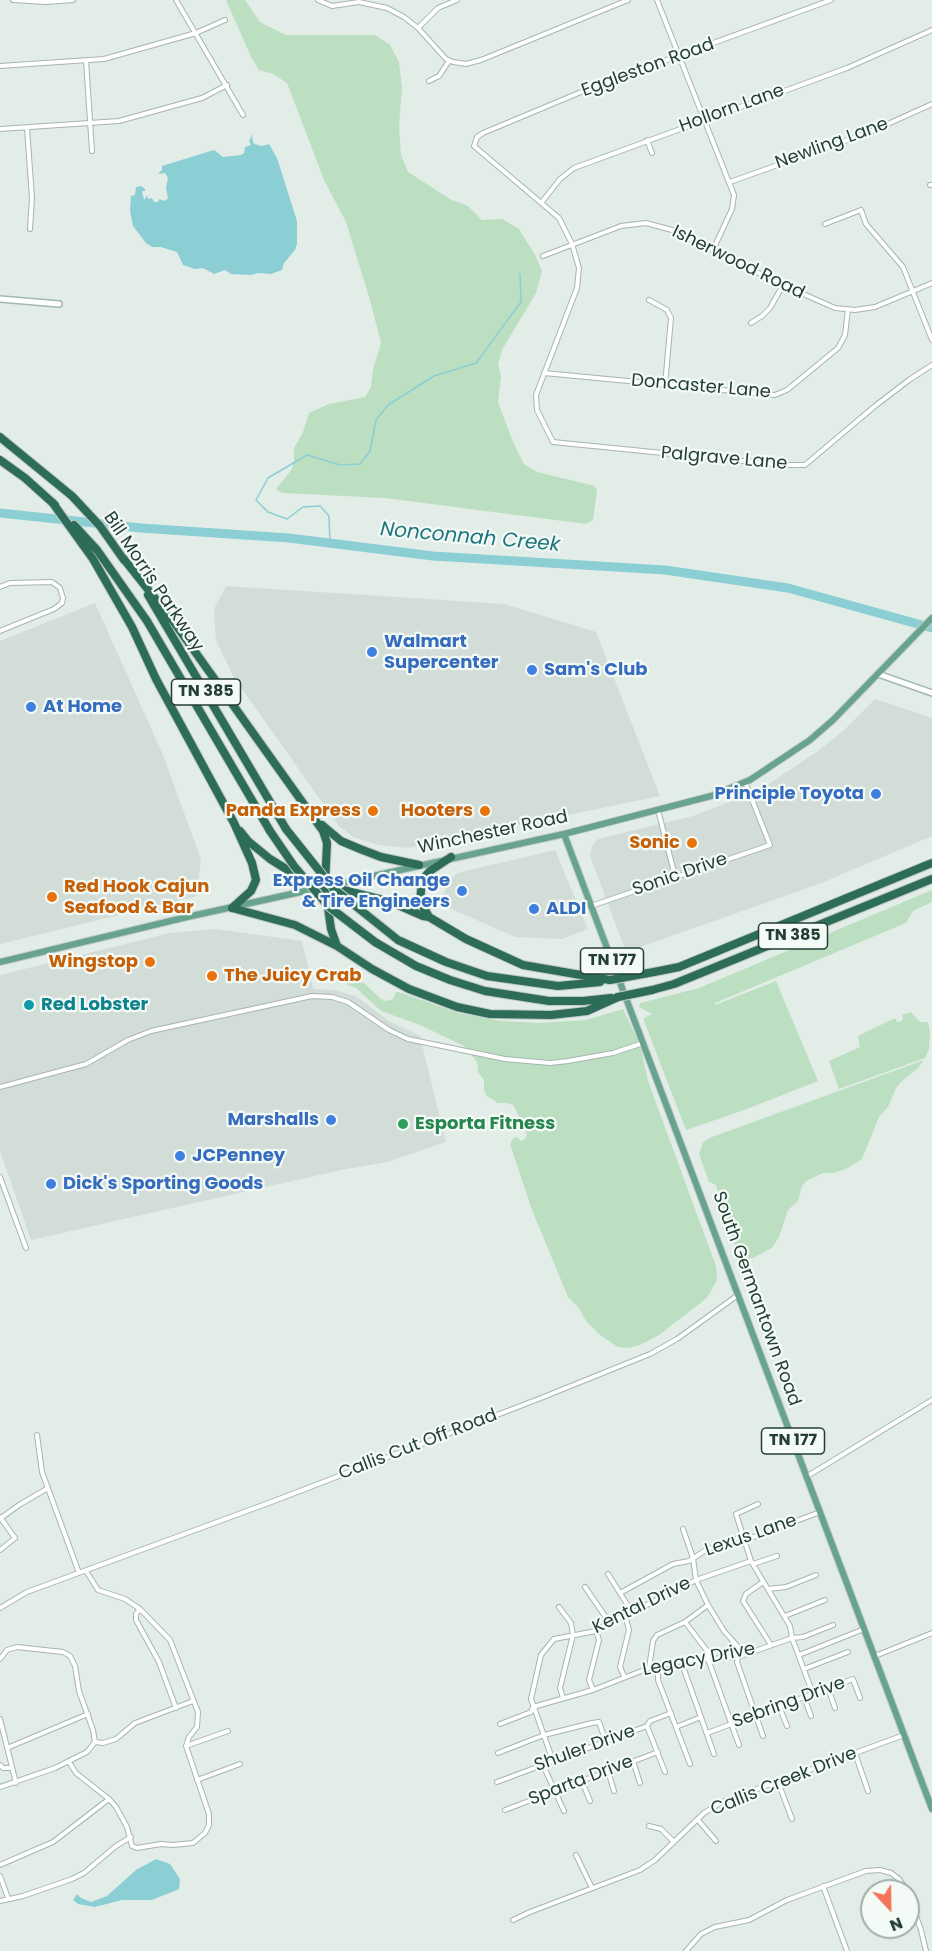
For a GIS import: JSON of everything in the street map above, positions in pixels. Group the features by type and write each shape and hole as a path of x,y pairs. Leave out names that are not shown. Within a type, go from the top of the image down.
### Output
{"highway":[{"name":"Bill Morris Parkway","path":"0,437 60,486 100,526 186,657 286,829 333,888 398,940 446,962 487,976 558,986 610,980 679,967 932,863"},
{"name":"Bill Morris Parkway","path":"0,460 52,502 106,562 147,621 270,831 294,866 328,906 375,942 416,966 485,991 549,1001 583,1001 618,997 674,984 932,879"},
{"path":"52,502 93,560 132,627 156,679 234,823 256,873 256,880 251,891 232,908"},
{"path":"123,558 173,621 323,831 327,843 325,886 331,929 337,946"},
{"path":"312,815 341,841 381,857 419,865"},
{"path":"234,823 248,841 270,859 304,880 391,902 429,917 466,939 523,965 610,980"},
{"path":"429,917 420,901 422,880 430,871 451,857"},
{"path":"232,908 295,925 337,946 372,969 409,989 457,1006 490,1014 551,1015 587,1011 618,997"}],"main road":[{"name":"Winchester Road","path":"0,962 451,857 564,834 711,796 745,782 810,740 878,675 932,618"},
{"name":"South Germantown Road","path":"564,834 932,1809"}],"street":[{"path":"13,0 46,2 73,0"},
{"path":"176,0 243,115"},
{"path":"318,0 335,6 359,2 378,5 404,17 418,28 441,55 449,61 462,64 478,62 628,0"},
{"path":"418,28 438,8 457,0"},
{"path":"657,0 734,195 734,204 713,250"},
{"name":"Eggleston Road","path":"542,202 474,146 477,137 593,87 831,0"},
{"path":"0,66 110,57 196,33 225,21"},
{"name":"Hollorn Lane","path":"542,202 570,170 847,68 932,30"},
{"path":"86,60 92,151"},
{"path":"429,81 439,76 449,61"},
{"path":"0,129 119,121 202,98 227,85"},
{"name":"Newling Lane","path":"730,182 870,132 932,104"},
{"path":"27,128 32,198 30,229"},
{"path":"647,140 652,153"},
{"path":"542,202 560,218 572,244 579,268 577,288 544,373"},
{"path":"825,224 861,210 866,224 901,264 932,340"},
{"name":"Isherwood Road","path":"543,256 621,226 646,224 663,226 824,304 848,309 875,307 932,283"},
{"path":"750,323 770,308 783,285"},
{"path":"0,299 59,304"},
{"path":"648,300 667,310 671,318 665,385"},
{"name":"Doncaster Lane","path":"544,373 765,394 781,393 841,344 845,335 848,309"},
{"name":"Palgrave Lane","path":"544,373 536,395 536,403 540,418 553,442 805,465 875,406 932,365"},
{"path":"0,586 10,583 52,582 60,588 62,593 62,603 54,609 0,631"},
{"path":"878,675 932,693"},
{"name":"Sonic Drive","path":"591,906 770,845 745,782"},
{"path":"658,810 675,876"},
{"path":"0,1087 86,1064 128,1040 151,1031 312,996 332,997 348,1002 389,1030 408,1039 505,1059 550,1063 568,1061 605,1055 643,1042"},
{"path":"0,1177 26,1248"},
{"name":"Callis Cut Off Road","path":"0,1608 27,1592 541,1398 650,1354 677,1339 738,1295"},
{"path":"806,1477 932,1400"},
{"path":"37,1435 42,1472 79,1573"},
{"path":"0,1550 15,1538 1,1518 19,1504 48,1488"},
{"path":"758,1504 736,1514 752,1563 790,1626 792,1638 813,1694"},
{"name":"Lexus Lane","path":"620,1593 671,1565 693,1558 714,1546 762,1534 820,1512"},
{"path":"683,1529 693,1558 696,1580 724,1631 740,1649 737,1662 763,1736"},
{"name":"Kental Drive","path":"553,1761 531,1699 541,1655 554,1639 596,1630 696,1580 777,1556"},
{"path":"69,1762 76,1773 109,1799 122,1817 131,1837 132,1846 137,1848 161,1844 193,1843 205,1833 209,1825 208,1814 186,1746 199,1720 170,1640 140,1609 125,1599 98,1590 86,1570"},
{"path":"608,1574 630,1609 627,1615 629,1630 620,1667 624,1676"},
{"path":"767,1589 786,1587 816,1575"},
{"path":"763,1582 746,1594 743,1601 771,1645"},
{"path":"585,1587 609,1622"},
{"path":"785,1616 825,1600"},
{"path":"649,1668 653,1641 657,1635 685,1622 708,1605"},
{"path":"560,1607 571,1623 573,1635 560,1688 563,1698"},
{"path":"140,1609 136,1614 136,1620 159,1662 176,1707"},
{"path":"685,1622 708,1652 708,1659 739,1745"},
{"name":"Legacy Drive","path":"500,1724 531,1712 533,1707 593,1690 649,1668 681,1661 738,1657 833,1625"},
{"path":"799,1655 864,1629"},
{"path":"593,1690 589,1680 599,1640 596,1630"},
{"path":"875,1656 932,1634"},
{"path":"0,1659 4,1652 13,1647 51,1650 66,1654 75,1666 79,1691 95,1742 90,1750 69,1762 0,1787"},
{"path":"804,1669 848,1652"},
{"path":"681,1661 714,1754"},
{"path":"658,1667 658,1680 690,1764"},
{"name":"Sebring Drive","path":"707,1732 853,1679 860,1698"},
{"path":"828,1688 835,1708"},
{"path":"804,1697 811,1716"},
{"path":"95,1742 103,1743 116,1739 135,1723 193,1701"},
{"path":"779,1706 787,1726"},
{"name":"Shuler Drive","path":"497,1782 606,1742 671,1713"},
{"path":"7,1748 88,1714"},
{"path":"676,1727 701,1717"},
{"path":"0,1719 16,1783"},
{"path":"498,1753 544,1736 599,1722 606,1742"},
{"path":"646,1726 665,1772"},
{"path":"186,1746 228,1731"},
{"name":"Callis Creek Drive","path":"513,1920 640,1870 655,1860 698,1820 722,1802 904,1735"},
{"name":"Sparta Drive","path":"505,1810 658,1752"},
{"path":"855,1753 868,1791"},
{"path":"633,1761 640,1783"},
{"path":"197,1780 240,1764"},
{"path":"0,1765 3,1768 12,1768"},
{"path":"543,1765 564,1811"},
{"path":"608,1771 614,1791"},
{"path":"582,1780 590,1801"},
{"path":"778,1782 792,1819"},
{"path":"0,1865 53,1842 109,1799"},
{"path":"698,1820 716,1841"},
{"path":"650,1826 661,1829 674,1842"},
{"path":"0,1901 23,1896 72,1879 84,1873 116,1846 131,1837"},
{"path":"576,1855 592,1888"},
{"path":"686,1951 694,1940 722,1924 749,1920 778,1904 866,1871 880,1870 891,1873 899,1879"},
{"path":"0,1876 8,1898"},
{"path":"822,1886 847,1951"},
{"path":"920,1927 926,1951"}],"shaded area":[{"path":"226,586 504,604 596,632 660,796 408,848 379,845 353,837 338,825 233,676 216,640 214,609"},
{"path":"95,603 163,755 201,859 197,896 0,944 0,641"},
{"path":"875,699 932,718 932,836 819,884 626,952 590,856 592,846 598,839 693,816 760,790 818,751 844,730"},
{"path":"555,850 588,929 562,939 515,937 447,907 443,896 447,884 457,873"},
{"path":"216,929 302,941 313,989 334,990 356,996 389,1021 420,1036 446,1142 387,1162 341,1170 31,1240 0,1151 0,975 170,933"}],"green space":[{"path":"226,0 245,0 260,22 286,35 375,35 390,45 399,62 402,88 399,127 401,155 408,172 450,199 468,206 482,220 502,219 519,229 542,271 536,293 503,348 498,364 501,376 498,402 524,464 537,472 595,486 597,491 593,520 586,524 385,498 282,493 276,489 292,469 294,448 303,432 309,413 329,404 365,397 371,387 373,369 381,343 346,222 324,180 287,83 273,74 259,70"},
{"path":"932,890 932,902 913,911 906,923 715,1003 715,1005 776,981 818,1081 686,1130 644,1021 644,1018 652,1014 639,1007 640,1003 699,988"},
{"path":"340,975 349,981 364,983 386,1001 393,999 396,992 399,992 458,1013 501,1021 540,1023 586,1020 623,1009 640,1045 648,1081 716,1266 717,1280 707,1298 659,1335 640,1345 628,1348 618,1347 600,1335 568,1297 532,1210 510,1144 513,1138 517,1137 521,1141 527,1134 514,1106 508,1103 498,1103 487,1096 484,1090 484,1080 478,1072 477,1062 464,1046 420,1025 381,1011 356,988 346,984 343,979 337,984"},
{"path":"911,1012 920,1022 928,1022 929,1049 925,1058 839,1089 829,1061 860,1047 858,1036 895,1018 897,1022 901,1022 902,1015"},
{"path":"924,1060 896,1088 888,1107 879,1117 862,1159 846,1169 823,1173 806,1181 802,1186 798,1201 788,1210 779,1237 772,1248 753,1258 740,1254 734,1243 716,1185 709,1182 699,1154 703,1142"}],"water":[{"path":"253,133 254,144 262,146 269,144 277,158 297,221 297,244 282,270 271,274 251,275 231,274 225,270 214,274 203,268 195,269 183,265 177,252 152,247 146,243 133,226 130,211 131,196 135,195 136,187 141,186 145,189 142,191 144,200 147,195 148,199 152,198 154,202 158,202 159,199 165,201 168,198 166,188 168,178 165,173 158,174 162,166 214,150 223,157 241,155 245,147 251,145 249,141"},
{"path":"156,1859 170,1864 180,1879 179,1889 152,1900 122,1900 95,1907 78,1904 73,1900 77,1894 91,1902 107,1896 136,1870"}],"waterway":[{"path":"330,543 329,516 320,506 303,507 287,519 268,512 256,500 268,478 307,455 340,465 360,464 370,451 376,420 388,405 434,376 476,363 521,302 520,274"},
{"name":"Nonconnah Creek","path":"0,513 141,528 289,538 433,556 665,570 788,588 932,628"}],"place":[{"name":"Walmart Supercenter","path":"372,652"},
{"name":"Sam's Club","path":"532,670"},
{"name":"At Home","path":"31,707"},
{"name":"Principle Toyota","path":"876,794"},
{"name":"Panda Express","path":"373,811"},
{"name":"Hooters","path":"485,811"},
{"name":"Sonic","path":"692,843"},
{"name":"Express Oil Change & Tire Engineers","path":"462,891"},
{"name":"Red Hook Cajun Seafood & Bar","path":"52,897"},
{"name":"ALDI","path":"534,909"},
{"name":"Wingstop","path":"150,962"},
{"name":"The Juicy Crab","path":"212,976"},
{"name":"Red Lobster","path":"29,1005"},
{"name":"Marshalls","path":"331,1120"},
{"name":"Esporta Fitness","path":"403,1124"},
{"name":"JCPenney","path":"180,1156"},
{"name":"Dick's Sporting Goods","path":"51,1184"}]}
